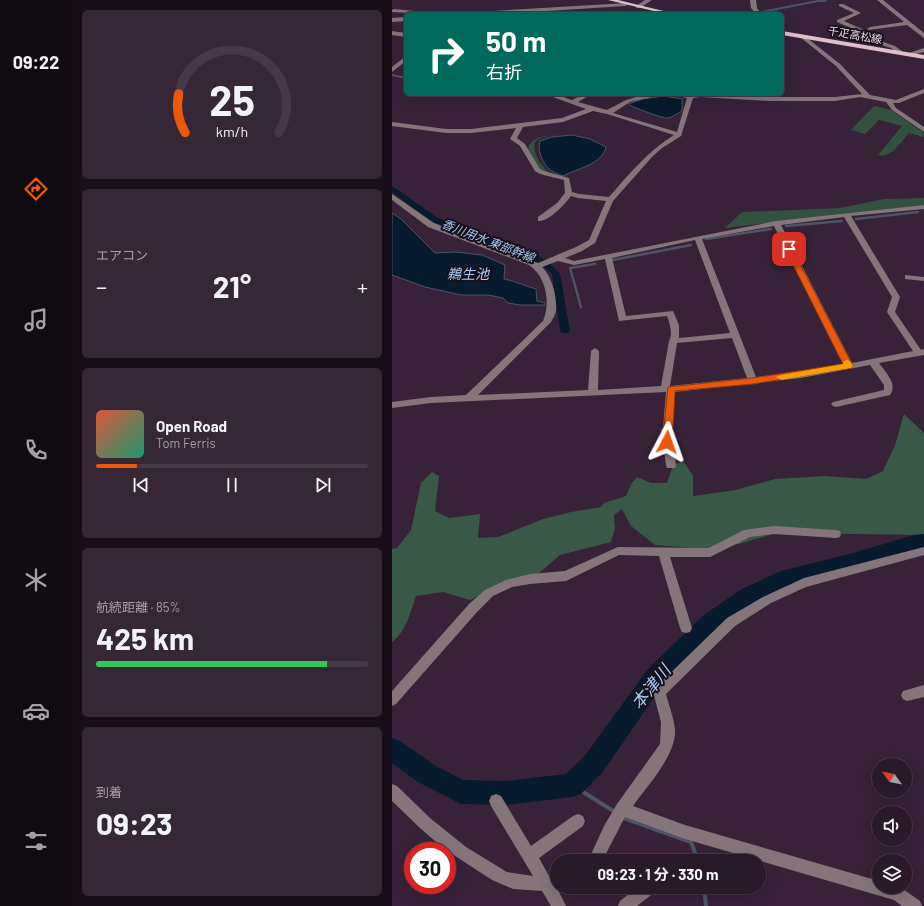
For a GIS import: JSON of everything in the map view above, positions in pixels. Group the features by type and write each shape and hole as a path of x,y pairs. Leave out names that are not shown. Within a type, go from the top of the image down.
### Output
{"main road":[{"path":"611,0 663,12"},
{"name":"千疋高松線","path":"784,33 924,57"}],"street":[{"path":"638,7 649,0"},
{"path":"753,0 754,8 757,12"},
{"path":"880,0 924,36"},
{"path":"505,12 625,4"},
{"path":"840,5 858,13 839,21 842,24 871,35 868,38 869,39 893,47 901,53"},
{"path":"394,11 405,12"},
{"path":"392,20 404,19"},
{"path":"870,29 909,23"},
{"path":"392,33 404,35"},
{"path":"802,36 838,65 870,97"},
{"path":"909,54 924,50"},
{"path":"392,70 404,60"},
{"path":"728,96 769,99 834,99 855,95 889,102 897,102 924,91"},
{"path":"555,96 592,109 609,112 611,114 680,135"},
{"path":"573,102 585,96"},
{"path":"624,104 636,96"},
{"path":"609,112 624,104 646,96"},
{"path":"683,96 694,96"},
{"path":"538,266 579,249 592,241 610,199 650,156 660,147 680,135 690,97"},
{"path":"889,102 894,109 924,130"},
{"path":"392,124 452,131 471,131 563,120 592,109"},
{"path":"521,125 513,139 523,145 537,170 542,173 567,179 569,193 560,205 542,219"},
{"path":"569,193 578,196 610,199"},
{"path":"392,196 432,225 538,266 546,277 552,315 547,322 469,398"},
{"path":"557,257 567,262 574,263 776,223 847,216 893,209 924,208"},
{"path":"393,404 431,400 668,389 753,381 872,362 922,352 891,312 896,298 847,216"},
{"path":"776,223 848,366"},
{"path":"698,238 753,381"},
{"path":"608,256 622,319 670,313 675,325 675,339 668,389 668,427 666,430 671,465"},
{"path":"908,277 924,279"},
{"path":"674,341 736,335"},
{"path":"593,393 595,351"},
{"path":"836,404 887,393 889,390 889,385 872,362"},
{"path":"392,700 473,608 489,592 510,582 566,576 618,551 710,553 748,533 768,531 836,534"},
{"path":"599,854 620,813 664,751 668,743 670,733 659,692 731,622 767,600 804,583 924,551"},
{"path":"663,552 686,628"},
{"path":"907,695 924,691"},
{"path":"392,791 416,816 447,844 474,861 508,880 550,883"},
{"path":"496,801 530,856 550,881"},
{"path":"620,813 898,894 915,906"},
{"path":"530,856 578,821"},
{"path":"556,894 560,906"},
{"path":"625,906 641,894"}],"green space":[{"path":"874,106 891,110 924,133 924,137 909,133 892,152 878,155 902,126 879,120 865,134 851,130"},
{"path":"562,135 543,137 535,143 534,146 536,154 542,166 555,175 540,170 528,150 530,145 537,138 546,136"},
{"path":"924,198 924,205 725,228 742,212 840,208 884,199"},
{"path":"904,414 924,433 924,535 776,533 739,544 707,549 655,545 631,526 622,509 614,515 615,528 611,542 560,555 538,574 513,580 470,600 443,592 416,596 404,628 392,642 392,549 397,548 411,530 421,483 432,472 439,476 435,511 449,518 480,514 478,538 498,537 543,519 601,507 604,503 626,496 631,484 637,477 651,483 667,483 673,465 683,461 693,475 693,496 736,490 775,479 825,476 866,479 883,471 895,445"}],"water":[{"path":"664,96 682,99 682,111 671,117 665,118 628,104 643,99"},
{"path":"572,135 590,139 606,147 604,153 595,162 563,176 551,171 548,168 542,159 539,144 540,141 552,137"},
{"name":"鵜生池","path":"392,213 401,219 435,253 456,252 482,255 505,265 504,279 536,289 537,301 545,303 545,305 520,305 508,303 503,298 488,295 461,295 425,287 392,275"}],"waterway":[{"path":"761,12 818,1 826,1"},
{"path":"392,75 404,78"},
{"name":"香川用水 東部幹線","path":"392,188 435,220 534,257 549,266 556,274 565,331"},
{"path":"856,219 918,212"},
{"path":"786,226 842,221"},
{"path":"706,239 771,229"},
{"path":"613,260 691,245"},
{"path":"581,307 570,268 595,264"},
{"name":"本津川","path":"392,749 427,774 461,792 506,793 572,785 593,765 656,676 712,622 747,596 781,579 853,561 914,543 924,542"},
{"path":"572,785 615,812"},
{"path":"621,817 691,842 695,854"},
{"path":"705,894 706,906"}],"slow traffic":[{"path":"781,377 801,375 848,366 847,362"}],"route":[{"path":"667,442 666,430 668,427 670,389 801,375 848,366 789,249"}]}
